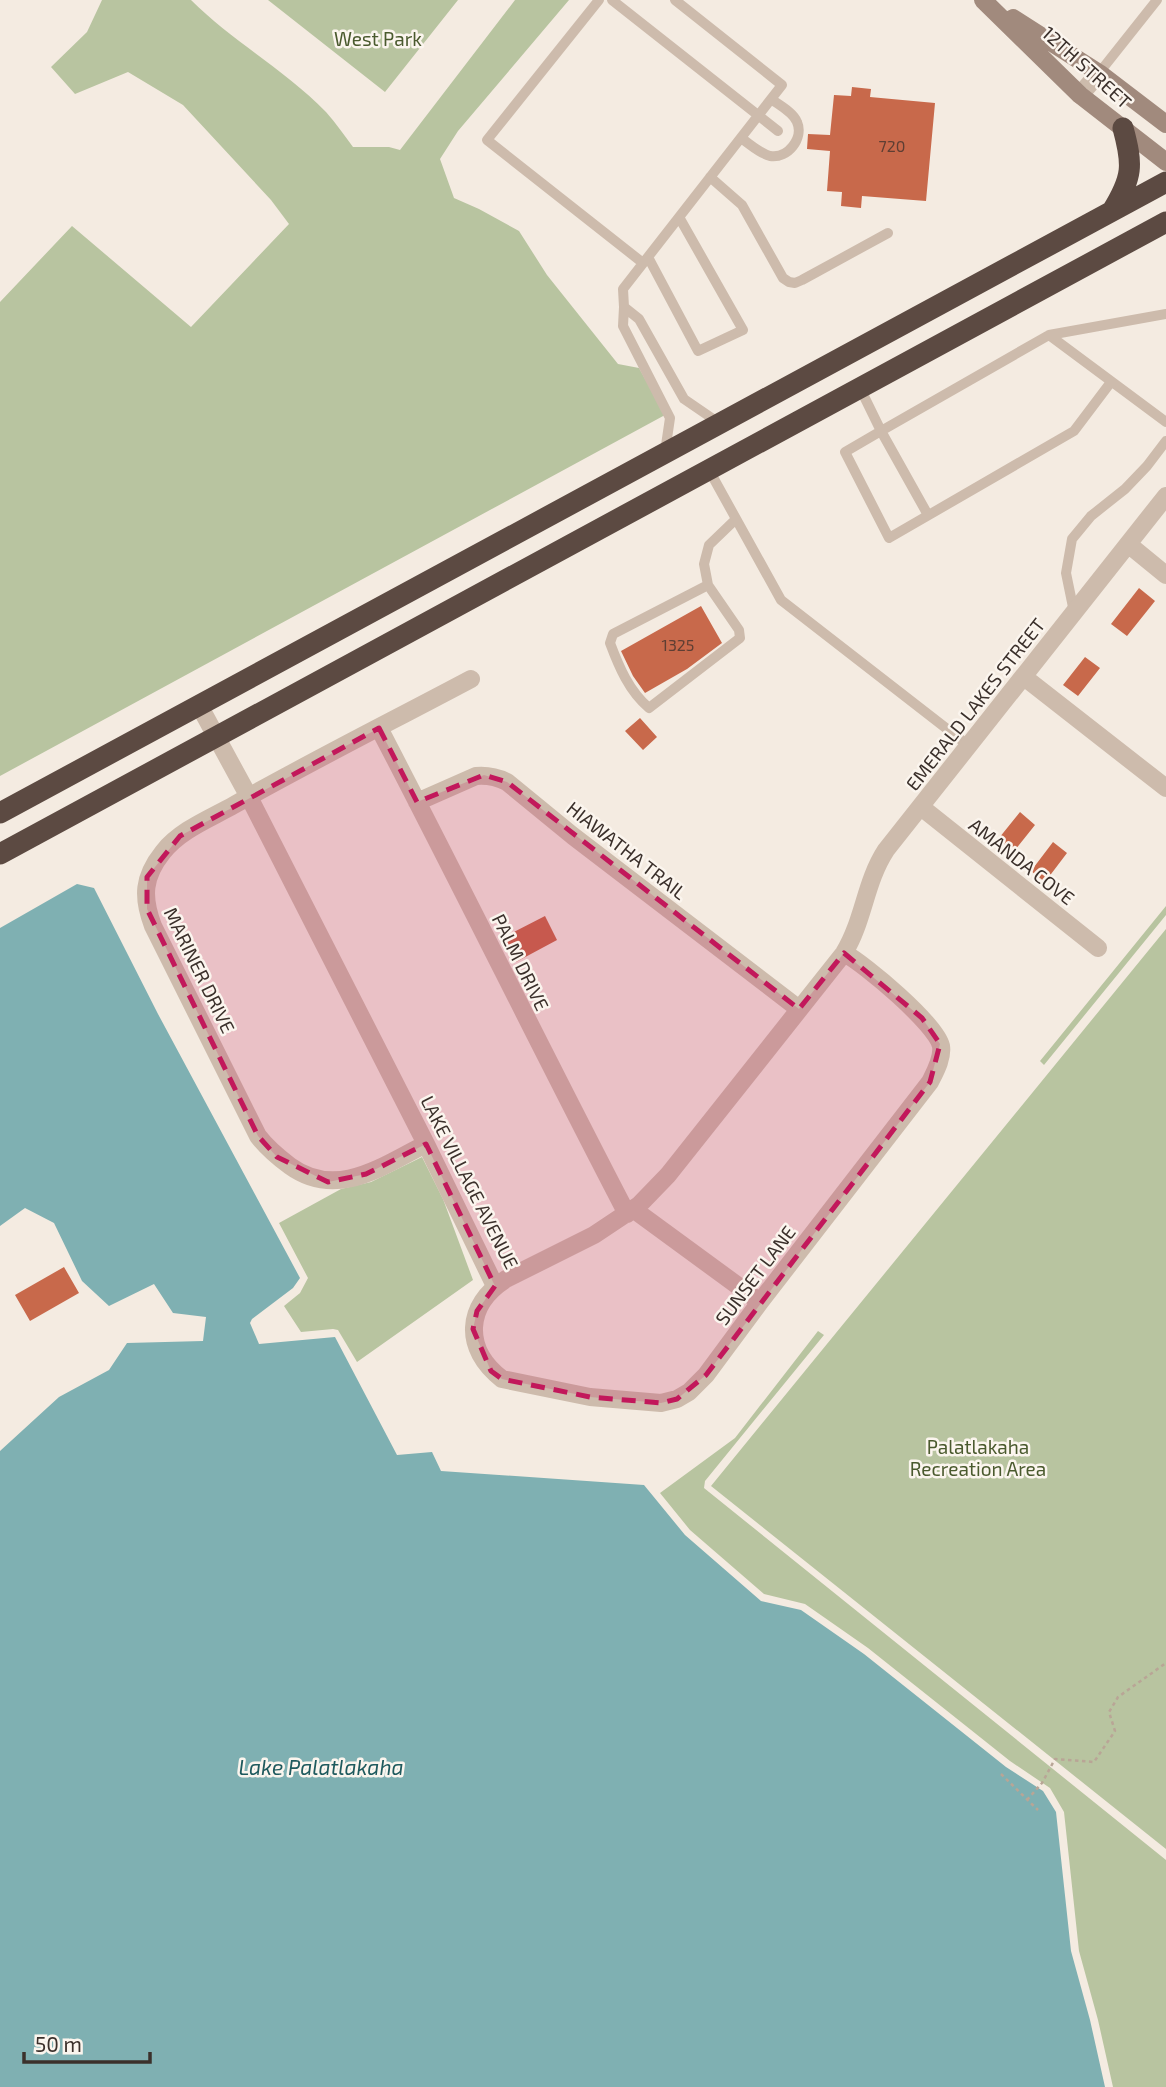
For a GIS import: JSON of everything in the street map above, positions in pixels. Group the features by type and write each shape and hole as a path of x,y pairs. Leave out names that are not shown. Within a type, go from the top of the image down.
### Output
{"highway":[{"path":"1112,211 1125,190 1130,168 1129,150 1123,128"},
{"path":"0,813 1166,182"},
{"path":"0,855 1166,222"}],"main road":[{"name":"12TH STREET","path":"984,0 1099,73 1166,124"},
{"name":"12TH STREET","path":"984,0 1080,95 1166,162"}],"street":[{"path":"1080,95 1099,73"},
{"name":"EMERALD LAKES STREET","path":"844,953 860,920 878,862 1166,496"},
{"path":"1128,544 1166,575"},
{"path":"1024,677 1166,788"},
{"name":"MARINER DRIVE","path":"426,1144 366,1174 348,1180 328,1182 314,1180 277,1157 258,1136 153,926 147,909 146,892 148,877 165,849 180,836 471,679"},
{"name":"LAKE VILLAGE AVENUE","path":"199,705 249,797 426,1144 495,1286 594,1235 630,1212 668,1175 844,953"},
{"name":"PALM DRIVE","path":"379,728 630,1212 760,1302"},
{"name":"HIAWATHA TRAIL","path":"417,802 476,776 484,775 508,782 573,836 799,1009"},
{"name":"AMANDA COVE","path":"920,807 1098,948"},
{"name":"SUNSET LANE","path":"495,1286 485,1296 477,1311 473,1328 474,1340 485,1361 491,1371 502,1379 590,1397 661,1403 677,1399 689,1392 706,1375 936,1071 941,1053 940,1044 933,1031 871,973 844,953"}],"lane":[{"path":"599,0 487,139 646,260 698,351 743,330 679,217"},
{"path":"612,0 778,131"},
{"path":"665,452 670,418 623,326 623,289 782,85 676,0"},
{"path":"1099,73 1157,0"},
{"path":"741,138 767,155 783,154 792,148 798,131 797,122 792,114 771,99"},
{"path":"710,177 742,205 778,272 789,282 802,280 888,233"},
{"path":"624,307 639,319 684,399 719,423"},
{"path":"1111,382 1074,431 889,538 845,452 1049,335 1166,314"},
{"path":"1049,335 1166,422"},
{"path":"860,388 928,515"},
{"path":"1074,613 1066,573 1072,539 1091,516 1125,489 1166,442"},
{"path":"709,470 781,600 969,746"},
{"path":"708,585 613,634 610,643 622,672 639,699 649,708 740,638 739,630 708,585 704,564 709,545 735,520"}],"path":[{"path":"1027,1800 1042,1783 1055,1759 1094,1762 1115,1731 1109,1712 1118,1697 1166,1663"},
{"path":"1000,1774 1038,1810"}],"highlighted area":[{"path":"379,728 417,802 484,775 507,782 799,1009 844,953 922,1018 940,1044 930,1082 706,1375 677,1399 661,1403 590,1397 502,1379 491,1371 473,1329 477,1311 495,1286 426,1144 366,1174 328,1182 277,1157 258,1136 147,909 147,877 180,836"}],"green space":[{"path":"102,0 191,0 310,97 330,116 353,147 389,147 400,150 515,0 569,0 458,131 440,159 454,198 519,231 547,275 618,364 639,368 665,415 0,776 0,302 72,226 191,327 289,224 271,200 183,105 128,72 75,94 51,67 87,32"},
{"name":"West Park","path":"268,0 458,0 385,92"},
{"path":"1166,906 1166,915 1044,1065 1040,1061"},
{"name":"Palatlakaha Recreation Area","path":"1166,929 1166,1849 711,1486"},
{"path":"422,1157 443,1199 473,1280 357,1362 338,1330 301,1332 284,1306 300,1293 308,1278 279,1223 341,1189 371,1182"},
{"path":"818,1331 824,1335 705,1481 704,1488 1166,1860 1166,2087 1113,2087 1079,1951 1064,1812 1050,1788 1010,1761 868,1648 805,1604 764,1594 690,1530 660,1493 735,1438"}],"water":[{"name":"Lake Palatlakaha","path":"77,884 94,888 158,1014 300,1278 293,1288 252,1319 250,1323 259,1344 335,1337 397,1455 432,1452 441,1471 644,1485 685,1535 761,1601 801,1610 864,1654 1006,1767 1043,1791 1056,1812 1071,1951 1105,2087 0,2087 0,1451 59,1397 109,1370 127,1343 203,1341 206,1317 173,1313 154,1284 109,1306 82,1281 54,1223 25,1208 0,1226 0,928"}],"building":[{"path":"852,87 871,89 870,97 935,103 926,201 862,196 861,208 841,206 842,192 827,191 830,151 807,149 808,134 830,135 834,95 851,96"},
{"path":"1139,588 1155,601 1127,636 1111,624"},
{"path":"701,606 722,643 687,669 645,693 621,651"},
{"path":"1085,657 1100,668 1078,696 1063,685"},
{"path":"640,718 657,737 643,750 625,731"},
{"path":"1020,812 1035,825 1011,855 995,843"},
{"path":"1053,842 1067,853 1045,882 1031,871"},
{"path":"545,916 557,940 516,962 504,937"},
{"path":"64,1267 79,1293 30,1321 15,1295"}]}
